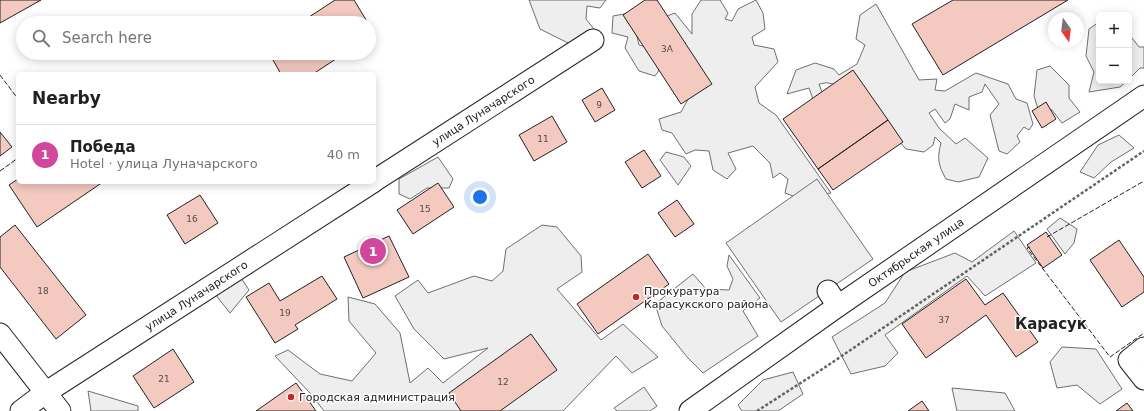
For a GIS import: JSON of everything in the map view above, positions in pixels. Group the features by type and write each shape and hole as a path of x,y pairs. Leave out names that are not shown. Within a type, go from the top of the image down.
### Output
{"street":[{"name":"улица Луначарского","path":"376,180 593,40"},
{"name":"Октябрьская улица","path":"690,411 833,298 1144,96"},
{"name":"улица Луначарского","path":"22,411 45,393 370,184"},
{"path":"0,334 60,411"},
{"path":"1144,348 1129,360 1144,380"}],"path":[{"path":"757,411 824,368 1144,151"}],"shaded area":[{"path":"529,0 606,0 600,8 587,6 586,19 598,34 570,44 540,29"},
{"path":"701,0 720,0 728,13 725,19 732,21 738,9 756,0 763,13 765,29 752,37 754,45 774,49 778,62 755,87 759,103 776,115 831,193 798,198 785,193 788,179 780,173 773,178 770,163 753,146 728,153 736,169 727,179 713,170 709,151 695,150 686,154 672,133 662,130 659,119 681,112 692,92 656,20 675,13 692,34 692,14"},
{"path":"876,4 919,80 937,79 935,90 945,91 976,73 1008,84 1016,99 1027,103 1033,124 1029,130 1024,127 1017,136 1020,142 1007,154 999,151 990,115 999,104 985,84 982,92 969,97 969,110 955,104 950,119 945,123 935,109 929,113 939,128 956,144 965,138 988,158 979,177 958,182 946,179 941,170 939,161 941,143 935,137 933,145 924,152 906,149 870,110 848,92 837,86 827,83 819,84 823,95 814,102 809,88 787,94 796,70 815,63 834,69 839,75 857,64 865,45 856,39 860,15"},
{"path":"635,12 635,28 639,45 654,49 665,62 655,76 639,71 625,48 628,37 612,33 613,16"},
{"path":"1096,24 1096,84 1124,84 1120,87 1089,92 1094,72 1086,56 1089,29"},
{"path":"1132,38 1139,47 1144,47 1144,68 1140,68 1132,76"},
{"path":"1050,66 1069,85 1069,98 1080,112 1062,123 1052,110 1038,109 1034,96 1037,70"},
{"path":"1119,135 1134,148 1111,162 1094,178 1080,172 1098,145"},
{"path":"666,152 684,157 691,166 678,185 660,160"},
{"path":"438,157 453,179 449,188 427,188 410,199 399,194 399,179"},
{"path":"817,179 873,259 781,322 726,243"},
{"path":"1060,218 1077,229 1074,243 1065,254 1047,229"},
{"path":"542,225 557,227 581,256 582,272 557,289 601,340 623,324 658,357 632,373 616,356 563,411 324,411 310,393 275,356 288,350 320,374 352,381 376,353 349,321 348,297 375,304 400,333 410,383 428,368 443,383 488,348 444,359 414,329 395,296 418,280 428,293 474,276 492,281 503,271 506,249"},
{"path":"1014,231 1036,263 985,296 967,276 885,335 898,353 885,366 851,374 832,337 885,303 905,272 955,253 972,262"},
{"path":"729,255 760,298 743,311 758,336 703,373 688,358 662,326 655,304 693,274 706,289 729,290 733,279 727,266"},
{"path":"241,278 249,290 230,313 215,294"},
{"path":"1062,347 1096,349 1122,389 1100,404 1077,385 1057,388 1050,362"},
{"path":"793,372 803,394 778,411 742,411 738,405 763,380"},
{"path":"644,387 657,406 650,411 617,411 614,408"},
{"path":"952,388 1005,393 1015,411 957,411"},
{"path":"88,391 138,406 138,411 91,411"}],"building":[{"path":"0,0 41,0 0,23"},
{"path":"335,0 354,0 364,16 311,16"},
{"path":"645,0 657,0 712,84 681,104 623,15"},
{"path":"953,0 1068,0 943,75 912,24"},
{"path":"273,60 334,60 316,72 280,72"},
{"path":"853,70 888,120 818,169 783,119"},
{"path":"602,88 615,110 595,122 582,100"},
{"path":"1046,102 1056,119 1042,128 1032,111"},
{"path":"552,116 567,142 534,161 519,135"},
{"path":"888,120 903,142 833,190 818,169"},
{"path":"0,132 12,147 0,156"},
{"path":"644,150 661,176 642,188 625,162"},
{"path":"16,180 16,184 100,184 37,227 9,185"},
{"path":"438,183 454,207 413,234 397,210"},
{"path":"200,195 218,223 185,244 167,215"},
{"path":"677,200 694,224 675,237 658,213"},
{"path":"15,225 86,315 56,339 0,267 0,237"},
{"path":"1046,232 1062,255 1043,268 1027,245"},
{"path":"389,236 409,277 363,298 344,257"},
{"path":"1119,240 1144,277 1144,292 1122,307 1090,260"},
{"path":"648,254 669,284 598,334 577,304"},
{"path":"322,276 337,299 295,325 298,329 275,343 246,297 269,283 280,301"},
{"path":"966,279 985,305 1003,293 1038,342 1016,357 986,315 926,358 902,324"},
{"path":"531,334 557,370 500,411 461,411 449,393"},
{"path":"173,349 194,382 154,408 133,376"},
{"name":"Городская администрация","path":"296,383 316,411 256,411"},
{"path":"922,401 929,411 908,411"},
{"path":"1127,403 1133,411 1116,411"}],"fence":[{"path":"0,75 16,96"},
{"path":"0,171 16,159"},
{"path":"1047,237 1144,181"},
{"path":"1030,247 1027,248 1110,357 1144,333"}],"place":[{"name":"Победа","path":"373,251"},
{"name":"Прокуратура Карасукского района","path":"636,297"},
{"name":"Городская администрация","path":"291,397"}],"district":[{"name":"Карасук","path":"1051,324"}]}
